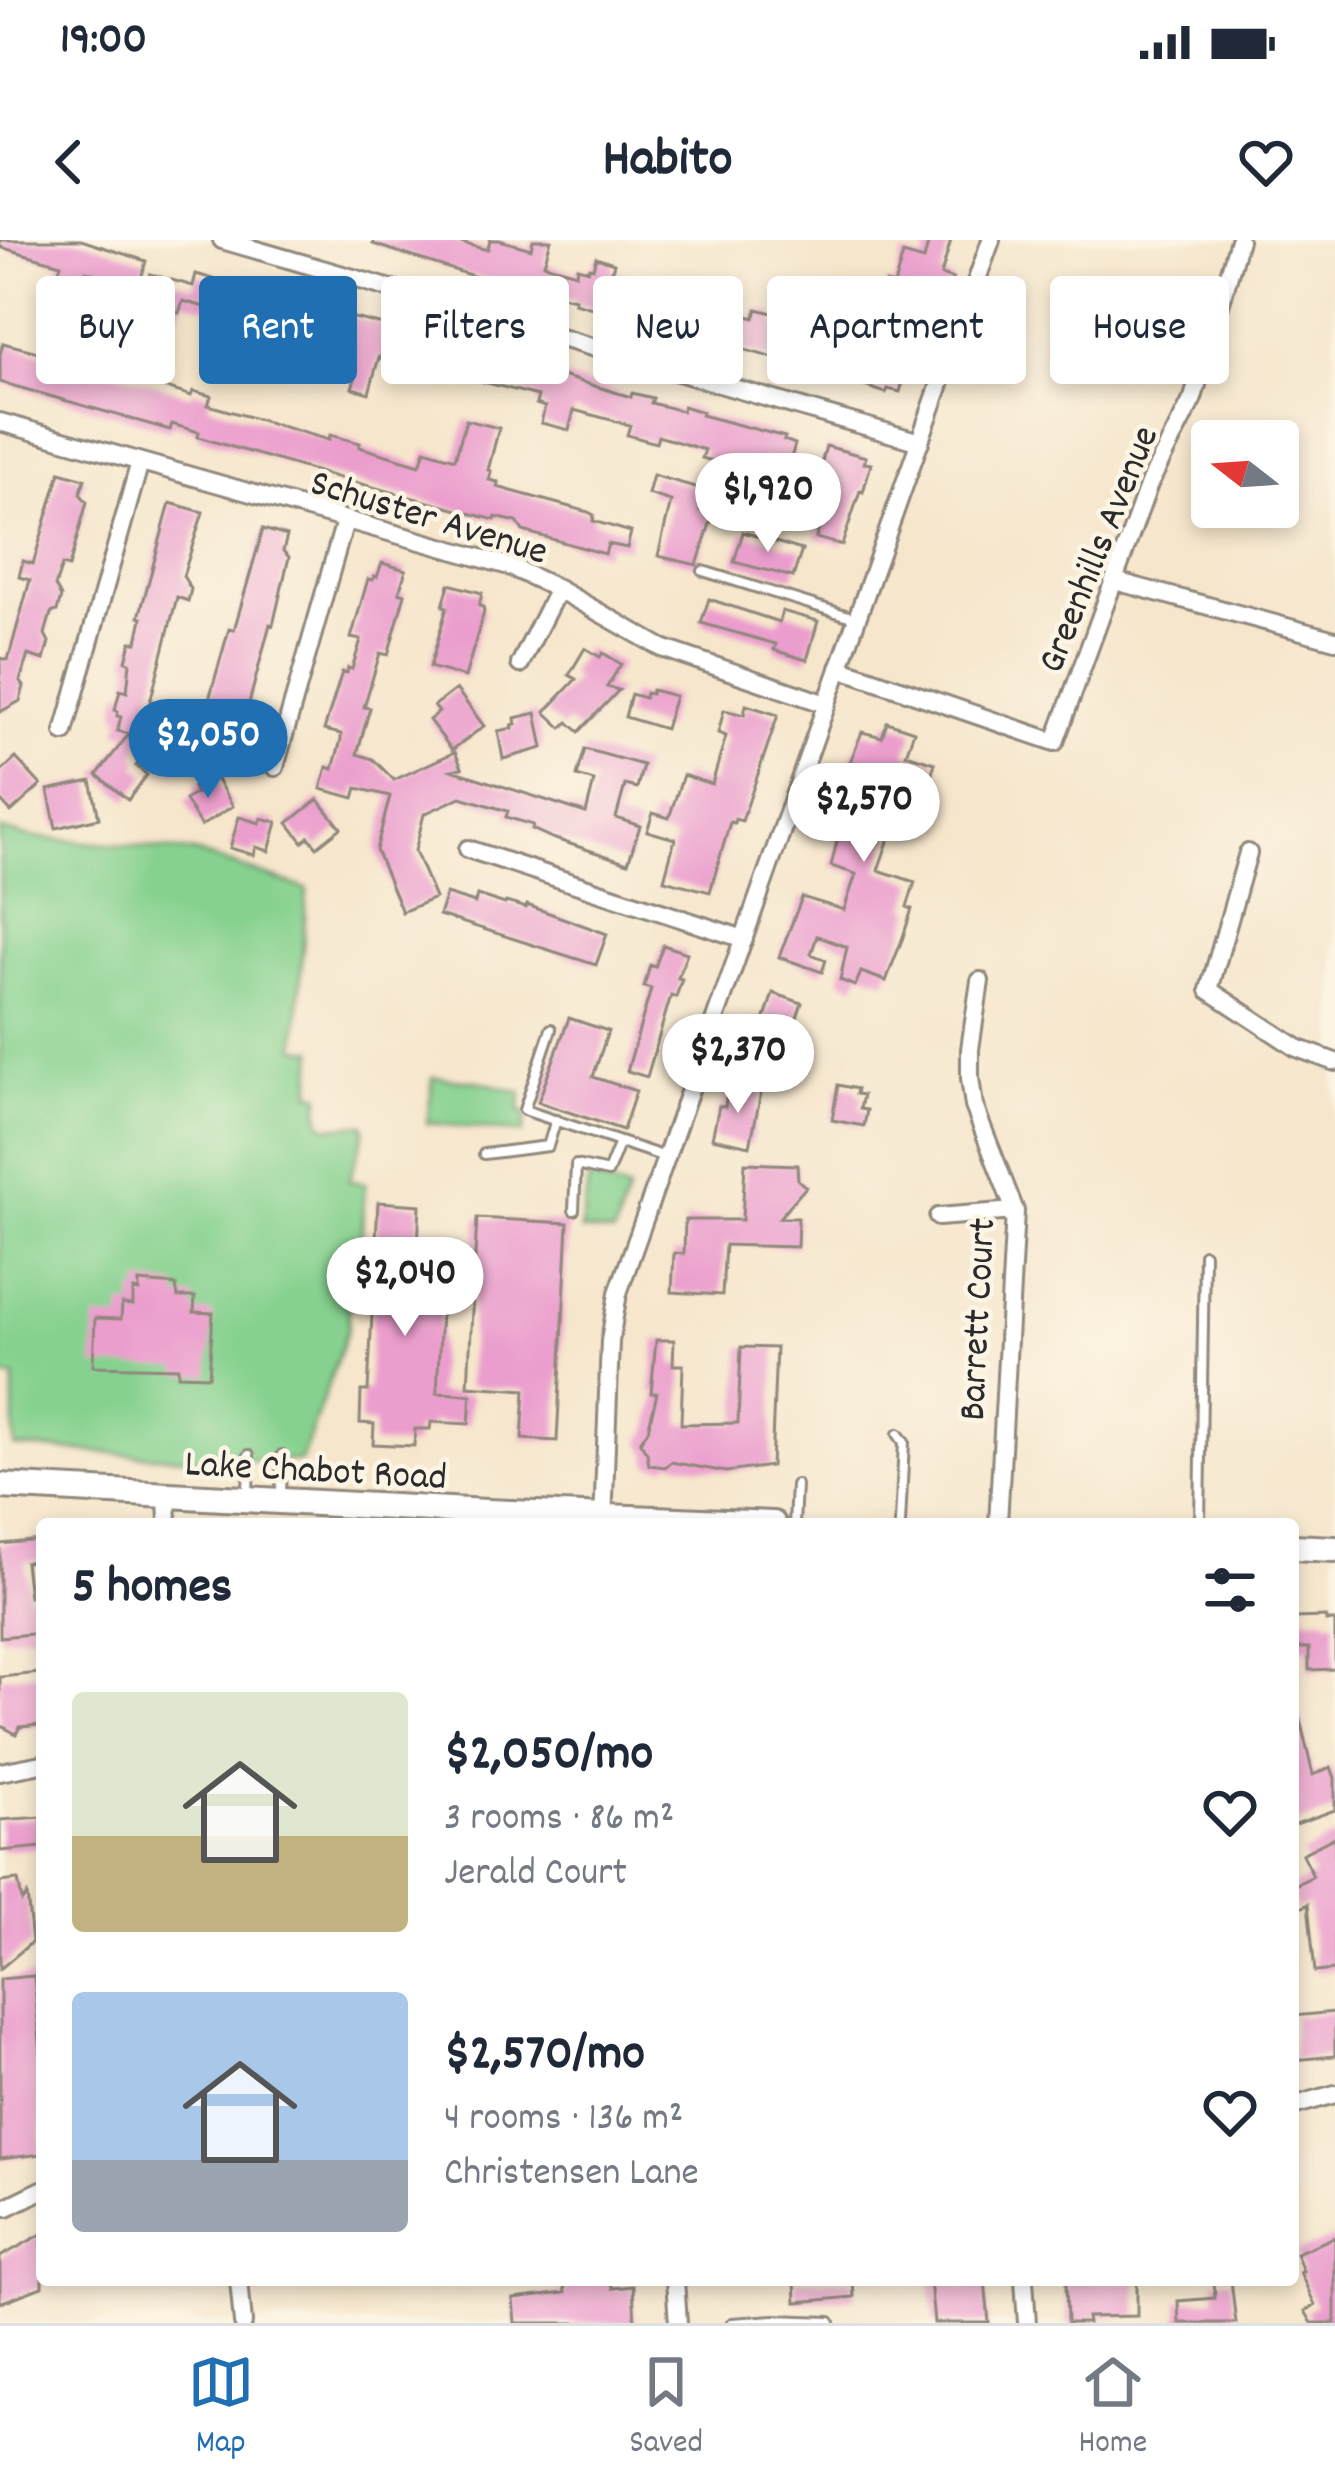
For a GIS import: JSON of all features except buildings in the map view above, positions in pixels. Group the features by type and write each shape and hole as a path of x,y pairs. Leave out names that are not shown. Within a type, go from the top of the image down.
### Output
{"main road":[{"name":"Lake Chabot Road","path":"0,1486 281,1501 398,1516 480,1518"},
{"path":"1299,1547 1335,1550"}],"street":[{"path":"222,240 920,442"},
{"path":"603,1518 610,1341 618,1293 991,240"},
{"name":"Greenhills Avenue","path":"839,668 1055,742 1149,484 1193,398 1239,240"},
{"name":"Schuster Avenue","path":"0,422 509,566 662,648 826,704"},
{"path":"64,732 140,462"},
{"path":"274,767 345,521"},
{"path":"1115,581 1335,640"},
{"path":"520,664 559,590"},
{"path":"468,850 744,939"},
{"path":"1248,853 1209,990 1297,1048 1335,1062"},
{"name":"Barrett Court","path":"980,981 970,1049 974,1106 1015,1211 998,1518"},
{"path":"938,1217 1015,1211"},
{"path":"167,1496 168,1518"},
{"path":"0,1772 36,1765"},
{"path":"1299,2104 1335,2094"},
{"path":"0,2207 36,2193"},
{"path":"240,2286 243,2323"},
{"path":"675,2286 678,2323"},
{"path":"1024,2286 1027,2323"}],"lane":[{"path":"703,572 856,619"},
{"path":"551,1029 524,1110 666,1157"},
{"path":"484,1154 548,1146 556,1120"},
{"path":"574,1210 576,1165 608,1172 620,1142"},
{"path":"1200,1518 1204,1254"},
{"path":"898,1434 904,1442 901,1518"},
{"path":"248,1499 249,1454"},
{"path":"281,1501 282,1455"},
{"path":"794,1518 796,1485"},
{"path":"732,2323 830,2321"}],"green space":[{"path":"0,830 194,852 307,889 296,1048 314,1050 311,1093 321,1095 323,1124 364,1124 349,1181 365,1183 358,1292 350,1292 348,1328 301,1461 14,1447 14,1377 0,1377"},
{"path":"433,1077 482,1082 522,1093 523,1133 427,1123"},
{"path":"589,1177 628,1191 614,1234 581,1230"}]}
